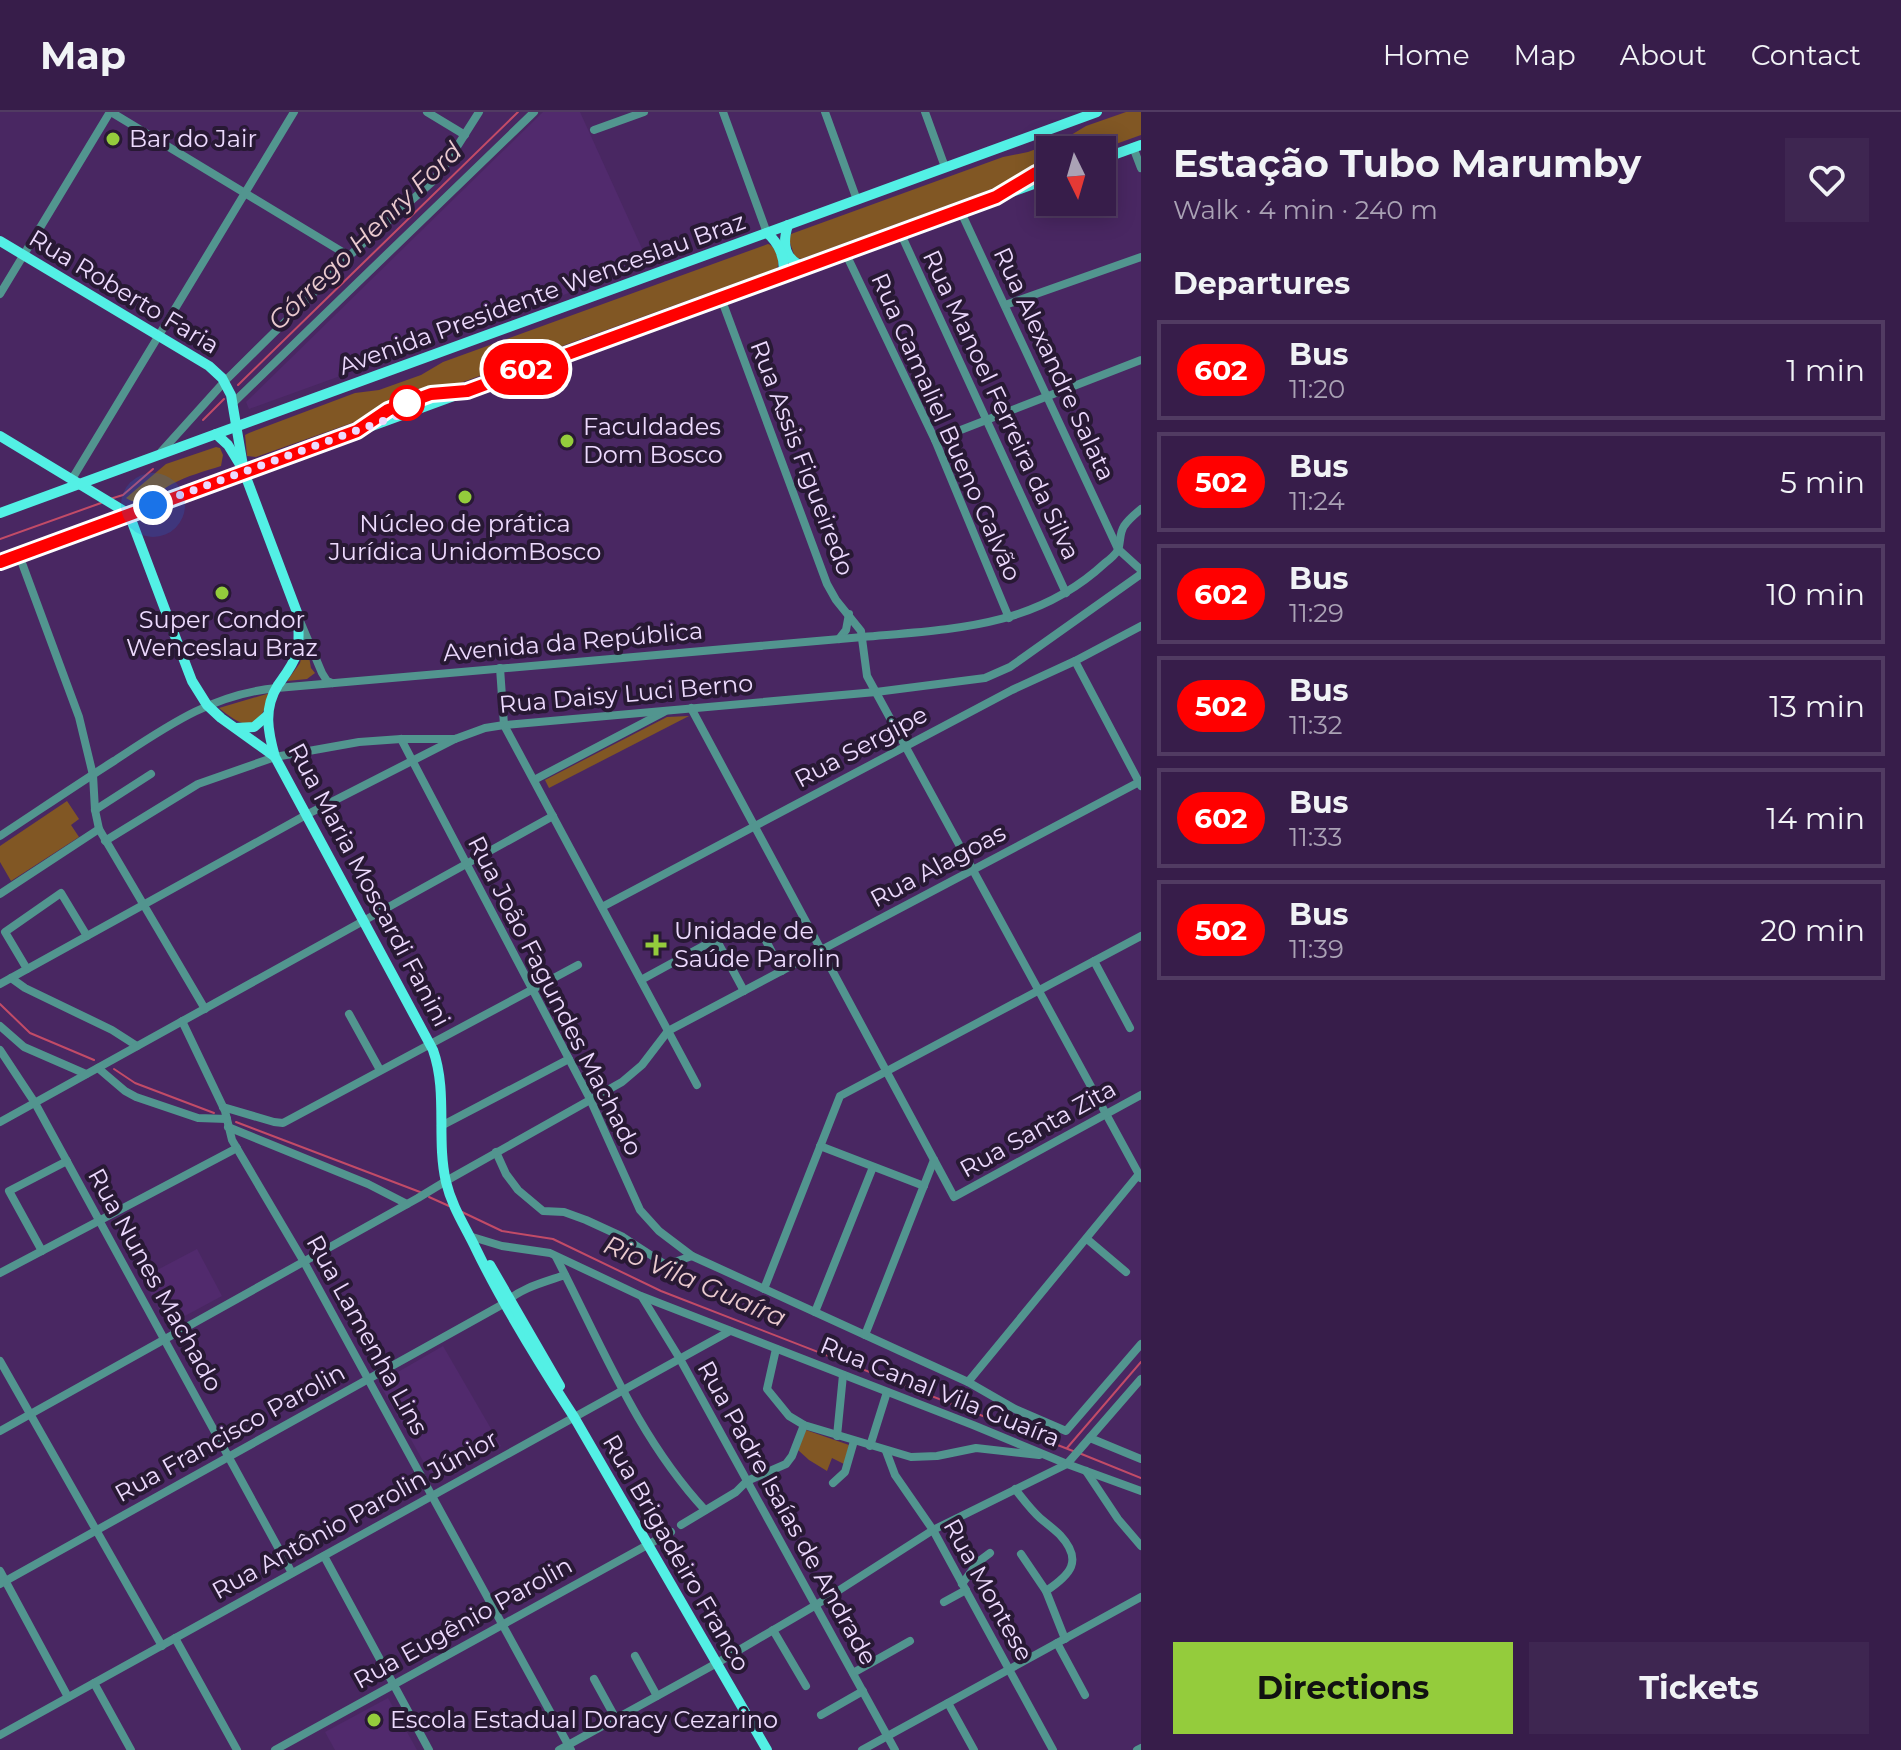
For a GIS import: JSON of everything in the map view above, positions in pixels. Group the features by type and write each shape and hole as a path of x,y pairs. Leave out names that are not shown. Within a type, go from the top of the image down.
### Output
{"main road":[{"name":"Avenida Presidente Wenceslau Braz","path":"0,513 76,482 159,455 1097,112"},
{"path":"1116,154 1137,146"},
{"path":"0,562 1036,183"},
{"path":"788,225 785,234 791,260 805,267"},
{"path":"767,233 781,252 783,275"},
{"name":"Rua Roberto Faria","path":"0,241 214,370 225,381 233,403 244,472"},
{"path":"216,434 228,445 244,472 298,615"},
{"path":"0,436 129,514 192,681 207,705 275,757"},
{"name":"Rua Maria Moscardi Fanini","path":"298,615 296,654 269,705 268,732 275,757 436,1057 446,1181"},
{"path":"236,728 254,727 268,715"},
{"name":"Rua Brigadeiro Franco","path":"446,1181 460,1221 493,1269 507,1301 554,1373 574,1417 767,1750"}],"street":[{"path":"0,294 111,112 349,256"},
{"path":"76,482 159,336 294,112"},
{"path":"427,112 465,135"},
{"path":"159,455 225,381 349,256 432,182 479,112"},
{"path":"233,403 534,112"},
{"path":"594,130 644,112"},
{"path":"723,112 767,233"},
{"path":"825,112 857,200"},
{"path":"925,112 945,167"},
{"path":"1137,146 1141,168"},
{"name":"Rua Alexandre Salata","path":"960,210 1118,549 1141,572"},
{"name":"Rua Manoel Ferreira da Silva","path":"900,232 1066,593"},
{"name":"Rua Gamaliel Bueno Galvão","path":"845,252 935,440 1009,618"},
{"path":"1005,305 1141,257"},
{"name":"Rua Assis Figueiredo","path":"721,298 827,584 863,637 866,672 1140,1176"},
{"path":"935,440 1141,360"},
{"name":"Avenida da República","path":"0,836 163,729 207,705 245,693 955,628 1009,618 1066,593 1104,564 1118,549 1123,528 1141,509"},
{"path":"19,555 79,717 93,775 99,829 205,1009"},
{"name":"Rua Daisy Luci Berno","path":"105,841 198,784 275,757 341,744 455,739 477,730 504,725 973,681 1003,672 1141,572"},
{"path":"839,639 846,630 849,614"},
{"path":"298,615 322,673 332,683"},
{"name":"Rua Sergipe","path":"602,907 1012,690 1141,626"},
{"path":"1075,661 1140,783"},
{"path":"500,668 504,725 697,1085"},
{"path":"1003,672 1012,690"},
{"path":"308,685 322,673"},
{"path":"691,708 934,1160 865,1335"},
{"path":"534,780 668,710"},
{"name":"Rua João Fagundes Machado","path":"401,739 590,1099 640,1210 659,1231 692,1256"},
{"path":"0,984 306,815 455,739"},
{"path":"95,810 151,774"},
{"name":"Rua Alagoas","path":"668,1031 1140,783"},
{"path":"0,1122 553,816"},
{"path":"0,894 99,829"},
{"path":"27,969 5,932 61,893 87,936"},
{"path":"757,924 782,971"},
{"path":"764,1289 840,1096 1141,936"},
{"path":"641,980 716,939 744,991"},
{"path":"1094,961 1130,1028"},
{"path":"223,1107 283,1123 578,965"},
{"path":"11,978 137,1046"},
{"path":"349,1014 380,1070"},
{"name":"Rua Lamenha Lins","path":"182,1021 223,1107 237,1148 304,1262 570,1748"},
{"path":"0,1026 24,1047 86,1074"},
{"path":"0,1431 631,1076 668,1031"},
{"name":"Rua Nunes Machado","path":"0,1050 35,1103 292,1573"},
{"path":"441,1126 569,1059"},
{"path":"98,1068 136,1097 198,1118 227,1123 407,1204"},
{"name":"Rua Santa Zita","path":"934,1160 954,1197 1141,1095"},
{"path":"820,1146 924,1186"},
{"path":"0,1273 237,1148"},
{"name":"Rua Canal Vila Guaíra","path":"496,1152 518,1190 543,1211 564,1212 586,1220 623,1237 666,1265 692,1256 968,1382 1015,1409 1066,1431 1141,1344"},
{"path":"42,1251 9,1191 67,1161"},
{"path":"815,1312 873,1167"},
{"path":"968,1382 1140,1176"},
{"path":"1087,1239 1126,1272"},
{"name":"Rua Canal Vila Guaíra","path":"472,1241 556,1256 641,1296 1048,1456 1071,1460 1086,1471 1141,1491"},
{"path":"556,1256 623,1390 665,1461 705,1510"},
{"name":"Rua Francisco Parolin","path":"3,1582 526,1289 565,1275"},
{"name":"Rua Padre Isaías de Andrade","path":"641,1296 680,1359 895,1750"},
{"name":"Rua Antônio Parolin Júnior","path":"0,1735 730,1331"},
{"path":"776,1349 767,1389 789,1416 804,1425 911,1457 976,1448 1048,1456"},
{"path":"0,1361 162,1646"},
{"path":"837,1436 843,1375"},
{"path":"559,1750 570,1748 816,1605 933,1530 1071,1460 1141,1379"},
{"path":"870,1446 887,1392"},
{"path":"681,1525 736,1492 747,1481 786,1464 804,1425"},
{"name":"Rua Canal Vila Guaíra","path":"1090,1438 1141,1459"},
{"path":"833,1483 845,1472 854,1441"},
{"name":"Rua Montese","path":"886,1451 895,1475 933,1530 1053,1750"},
{"path":"1086,1471 1118,1519 1141,1546"},
{"path":"1015,1489 1041,1519 1061,1535 1071,1552 1071,1571 1046,1591"},
{"name":"Rua Eugênio Parolin","path":"275,1750 671,1532"},
{"path":"944,1602 964,1587 978,1562 990,1553"},
{"path":"1021,1554 1046,1591 1061,1641 1085,1695"},
{"path":"324,1556 429,1750"},
{"path":"0,1571 3,1582 68,1697"},
{"path":"862,1750 1141,1597"},
{"path":"773,1630 806,1686"},
{"path":"175,1638 237,1750"},
{"path":"853,1673 910,1641"},
{"path":"635,1656 657,1696"},
{"path":"594,1679 616,1719"},
{"path":"94,1683 131,1750"},
{"path":"821,1715 863,1691"},
{"path":"948,1703 974,1750"}],"shaded area":[{"path":"543,112 580,112 649,264 249,409 246,402"},
{"path":"1126,112 1141,112 1141,135 1116,144 1116,136 1069,136 1086,126"},
{"path":"1036,149 1036,168 1011,182 801,259 795,257 789,240 791,234 1003,157"},
{"path":"768,244 777,254 777,268 452,386 388,405 366,418 256,457 247,456 245,435 249,433 355,393 379,390 421,375 443,362"},
{"path":"216,447 223,455 221,466 178,481 150,498 132,501 126,498 166,464"},
{"path":"306,640 311,668 315,673 307,679 287,681 300,663"},
{"path":"270,693 263,712 253,723 241,723 219,708"},
{"path":"689,716 549,788 545,780 667,717"},
{"path":"67,801 79,819 71,825 79,837 11,881 0,862 0,846"},
{"path":"197,1249 222,1296 168,1325 142,1278"},
{"path":"443,1346 501,1446 435,1482 379,1383"},
{"path":"806,1430 849,1445 844,1464 832,1458 827,1471 809,1460 798,1450"},
{"name":"Escola Estadual Doracy Cezarino","path":"388,1698 417,1750 335,1750 325,1732"}],"waterway":[{"name":"Córrego Henry Ford","path":"238,385 518,112"},
{"name":"Córrego Henry Ford","path":"203,420 224,399"},
{"name":"Córrego Henry Ford","path":"110,499 123,495 153,469"},
{"name":"Córrego Henry Ford","path":"0,539 101,503"},
{"name":"Rio Vila Guaíra","path":"0,1004 30,1033 94,1060"},
{"name":"Rio Vila Guaíra","path":"114,1069 135,1083 214,1113"},
{"name":"Rio Vila Guaíra","path":"236,1122 420,1192"},
{"name":"Rio Vila Guaíra","path":"429,1197 449,1206"},
{"name":"Rio Vila Guaíra","path":"462,1212 502,1231 553,1239 661,1291 1073,1451"},
{"path":"1067,1448 1141,1362"},
{"name":"Rio Vila Guaíra","path":"1079,1453 1141,1478"}],"bus line":[{"name":"602","path":"0,562 357,431 388,410 431,394 467,391 996,197 1036,173"}],"place":[{"name":"Bar do Jair","path":"113,139"},
{"name":"Faculdades Dom Bosco","path":"567,441"},
{"name":"Núcleo de prática Jurídica UnidomBosco","path":"465,497"},
{"name":"Super Condor Wenceslau Braz","path":"222,593"},
{"name":"Unidade de Saúde Parolin","path":"656,945"},
{"name":"Escola Estadual Doracy Cezarino","path":"374,1720"}],"route":[{"path":"153,505 413,410 407,403"}]}
